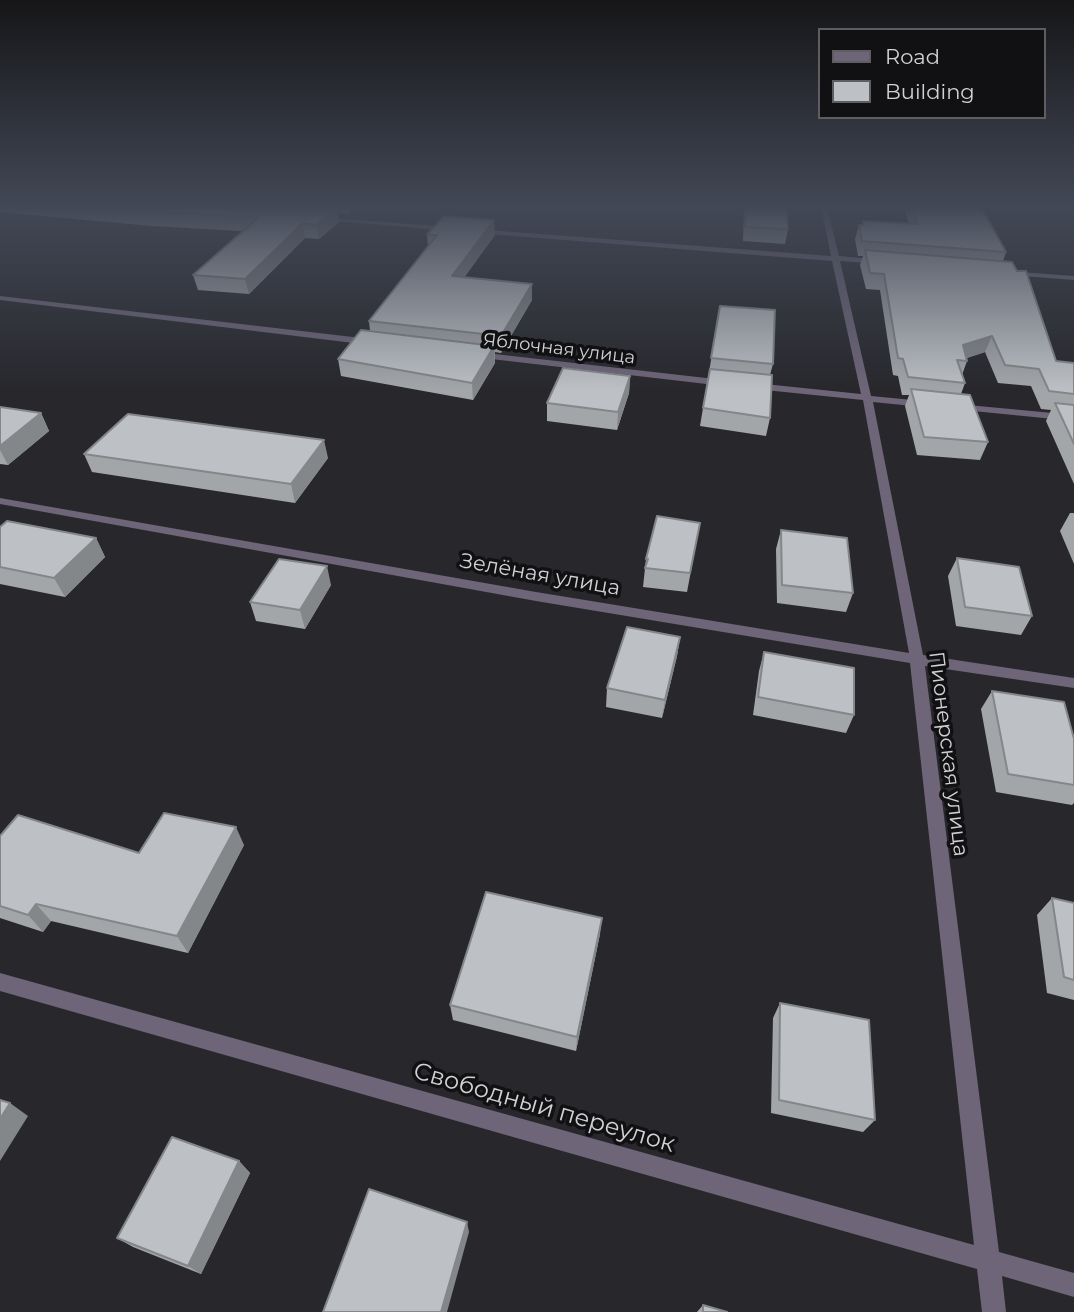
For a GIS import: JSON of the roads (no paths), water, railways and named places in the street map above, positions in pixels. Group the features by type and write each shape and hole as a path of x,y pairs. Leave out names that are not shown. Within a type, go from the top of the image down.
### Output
{"street":[{"name":"Пионерская улица","path":"837,268 866,398 917,660 994,1312"},
{"path":"995,272 1074,278"},
{"path":"0,298 385,344"},
{"name":"Яблочная улица","path":"469,354 730,384"},
{"path":"744,385 936,405"},
{"path":"950,406 1074,418"},
{"name":"Зелёная улица","path":"0,501 411,575 917,660 1074,683"},
{"name":"Свободный переулок","path":"0,982 1074,1284"}]}
